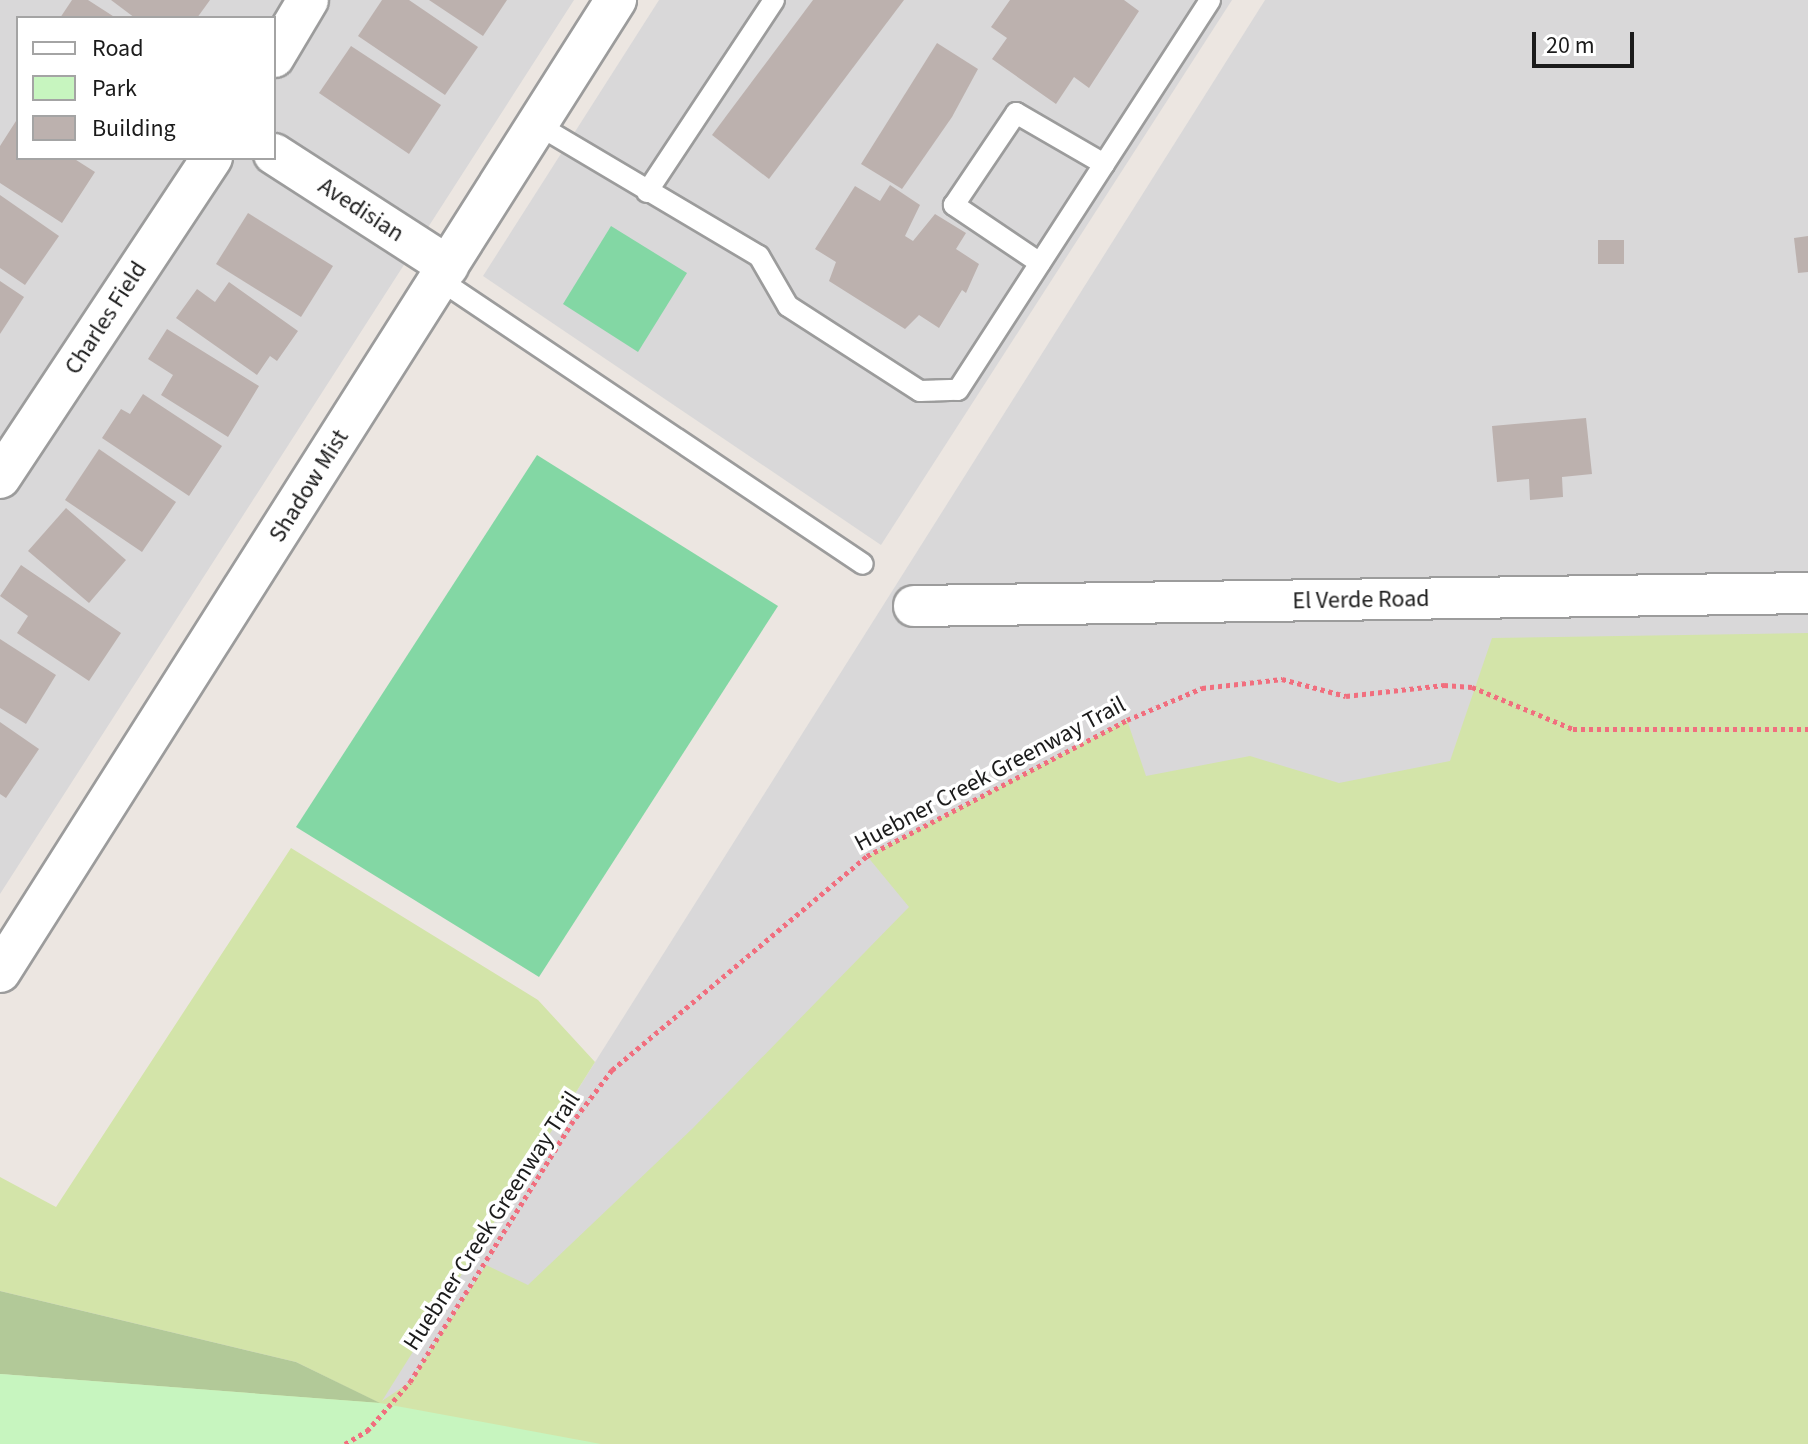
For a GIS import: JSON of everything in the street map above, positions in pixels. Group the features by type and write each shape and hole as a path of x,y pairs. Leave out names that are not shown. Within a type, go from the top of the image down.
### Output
{"street":[{"path":"276,54 308,0"},
{"name":"Shadow Mist","path":"0,972 616,0"},
{"name":"Avedisian","path":"276,155 444,273"},
{"name":"Charles Field","path":"0,478 211,160"},
{"name":"El Verde Road","path":"914,606 1808,593"}],"lane":[{"path":"638,187 774,0"},
{"path":"538,125 759,256 788,306 920,391 958,390 1210,0"},
{"path":"1040,263 954,205 1016,113 1104,164"},
{"path":"444,273 863,564"}],"path":[{"name":"Huebner Creek Greenway Trail","path":"345,1444 367,1431 410,1382 571,1124 612,1070 867,856 1127,720 1202,688 1282,679 1346,696 1444,685 1472,687 1573,729 1808,729"}],"shaded area":[{"path":"0,0 574,0 0,894"},
{"path":"659,0 1232,0 881,545 483,276"},
{"path":"1265,0 1808,0 1808,1360 1596,1444 601,1444 380,1403"}],"green space":[{"path":"611,226 687,273 638,352 563,304"},
{"path":"537,455 778,606 539,977 296,827"},
{"path":"1808,633 1808,1444 0,1444 0,1374 377,1402 296,1362 0,1291 0,1177 56,1207 291,848 538,1000 595,1062 382,1401 410,1382 486,1265 528,1285 693,1128 909,907 867,856 1127,720 1146,776 1250,756 1339,783 1450,761 1492,638"},
{"path":"0,1291 296,1362 380,1403 0,1374"},
{"path":"0,1374 380,1403 601,1444 0,1444"}],"building":[{"path":"72,0 88,0 113,16 61,16"},
{"path":"111,0 210,0 198,16 132,16"},
{"path":"382,0 409,0 478,47 445,95 358,36"},
{"path":"429,0 507,0 483,36"},
{"path":"813,0 904,0 769,179 712,135"},
{"path":"1010,0 1124,0 1139,11 1089,88 1074,77 1056,104 992,59 1007,38 991,27"},
{"path":"937,43 978,69 952,117 902,189 861,164"},
{"path":"351,46 441,105 409,154 319,93"},
{"path":"16,121 16,160 76,160 95,172 62,223 0,183 0,146"},
{"path":"890,185 920,205 905,236 913,241 935,214 966,233 956,249 979,264 966,293 962,290 939,328 919,315 905,329 829,281 836,262 815,249 855,186 880,201"},
{"path":"0,195 59,236 25,285 0,268"},
{"path":"248,213 333,266 301,317 216,264"},
{"path":"1808,236 1808,272 1798,273 1794,238"},
{"path":"1598,240 1624,240 1624,264 1598,264"},
{"path":"0,281 24,297 0,334"},
{"path":"229,282 298,331 277,361 270,356 257,375 176,318 197,289 215,302"},
{"path":"167,329 259,386 228,437 161,395 173,375 148,359"},
{"path":"143,394 222,446 189,496 102,438 121,409 130,414"},
{"path":"1586,418 1592,474 1562,477 1563,497 1530,500 1529,479 1497,482 1492,426"},
{"path":"99,449 176,502 142,552 65,500"},
{"path":"66,508 126,560 89,603 28,551"},
{"path":"21,565 121,633 89,681 17,633 28,616 0,596"},
{"path":"0,639 56,675 26,724 0,708"},
{"path":"0,722 39,749 6,798 0,794"}]}
